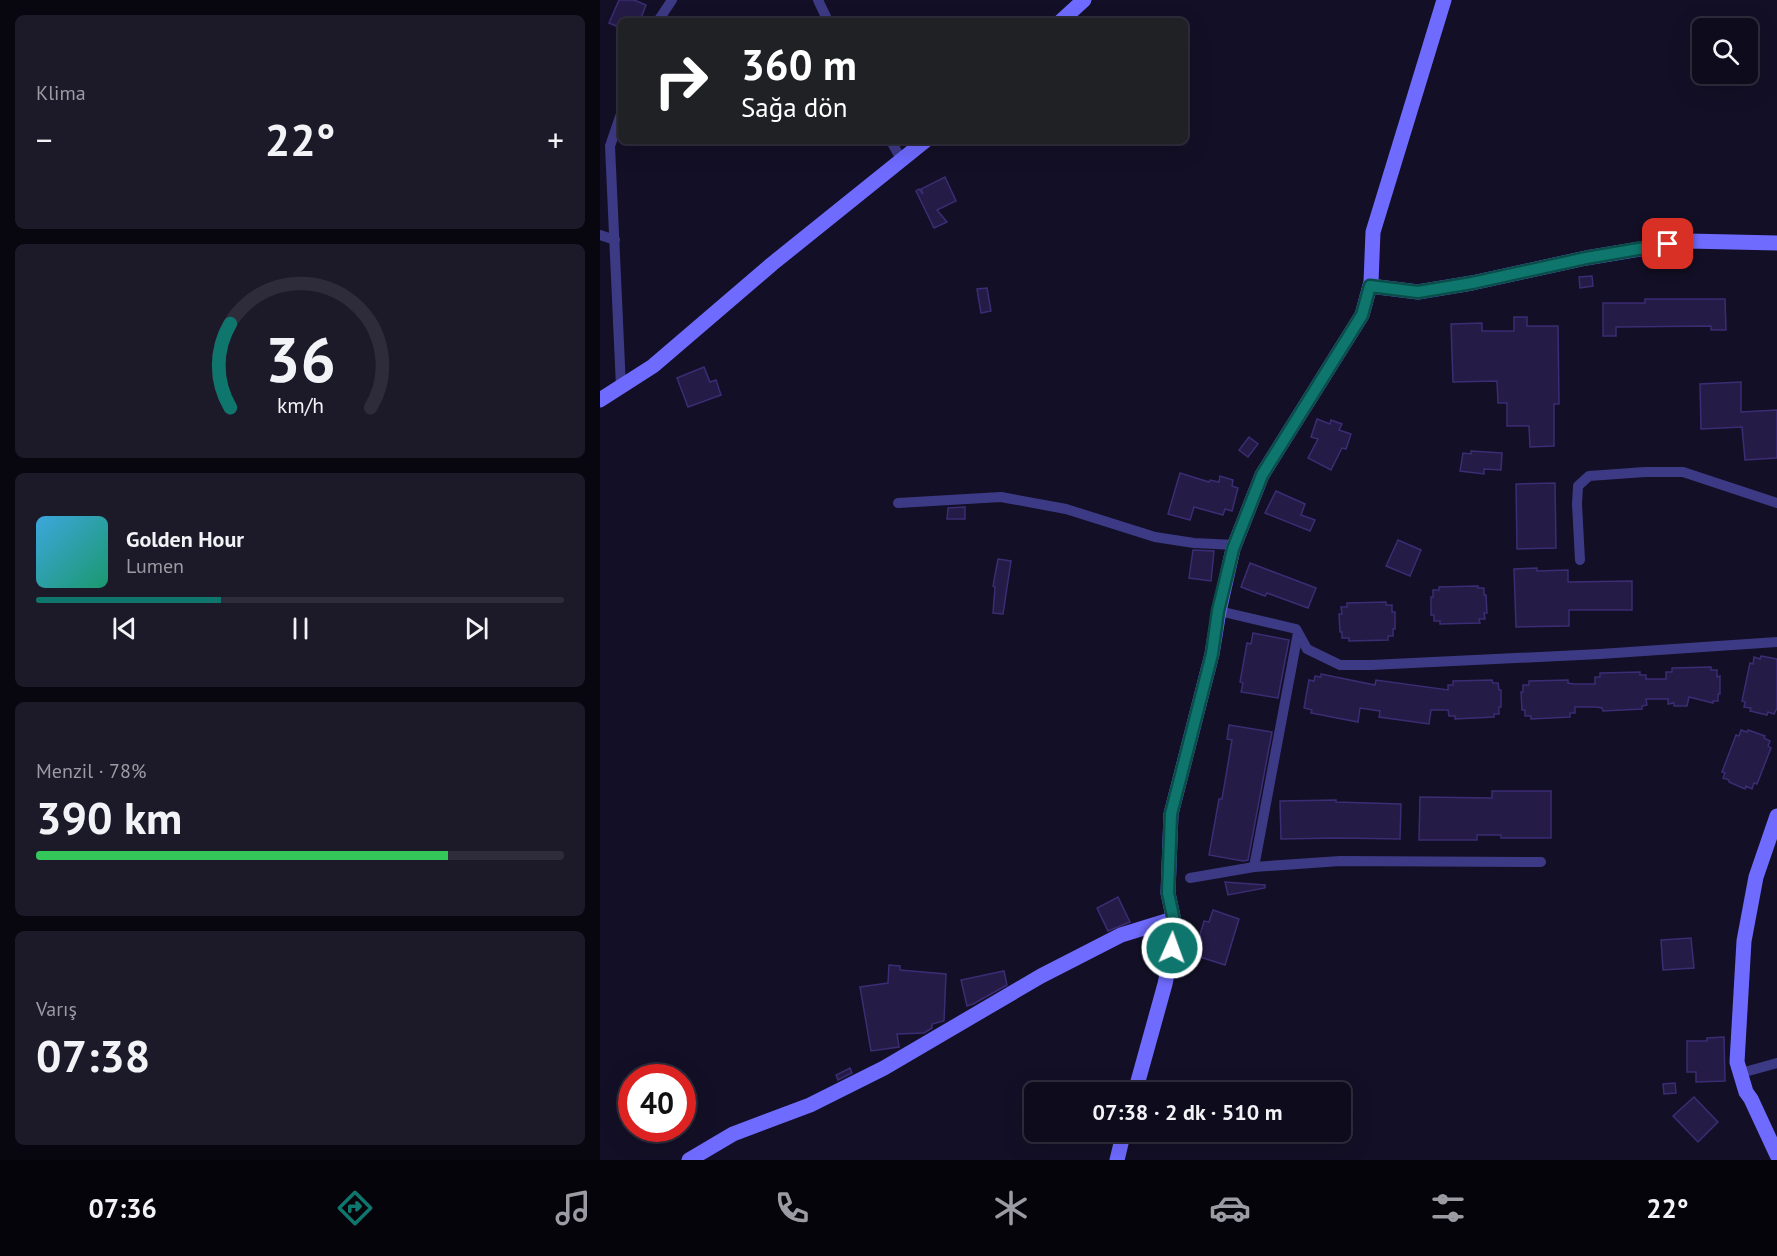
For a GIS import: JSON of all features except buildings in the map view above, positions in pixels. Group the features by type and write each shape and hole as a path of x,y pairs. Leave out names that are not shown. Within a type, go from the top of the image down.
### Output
{"street":[{"path":"660,18 672,0"},
{"path":"818,0 827,18"},
{"path":"1064,18 1084,0"},
{"path":"1138,1082 1165,984 1176,930 1168,893 1171,814 1212,654 1218,611 1235,545 1262,475 1362,315 1370,286 1373,232 1444,0"},
{"path":"618,123 610,146 621,387"},
{"path":"893,144 901,159"},
{"path":"600,400 653,366 745,287 921,144"},
{"path":"600,235 615,240"},
{"path":"1370,286 1418,292 1472,283 1586,258 1688,241 1777,243"},
{"path":"1580,560 1578,486 1588,476 1683,472 1777,502"},
{"path":"898,503 1001,497 1065,509 1155,537 1194,543 1235,545"},
{"path":"1218,611 1296,629 1307,649 1340,665 1588,655 1777,642"},
{"path":"1254,867 1298,633"},
{"path":"1777,816 1756,877 1744,941 1737,1062 1746,1092 1777,1155"},
{"path":"1190,878 1254,867 1340,861 1541,861"},
{"path":"689,1160 733,1134 810,1105 884,1068 1041,976 1121,935 1173,919"},
{"path":"1741,1073 1777,1063"},
{"path":"1117,1160 1121,1142"}],"route":[{"path":"1172,948 1176,930 1168,893 1171,814 1212,654 1218,611 1233,549 1262,475 1362,315 1370,286 1418,292 1668,244"}]}
